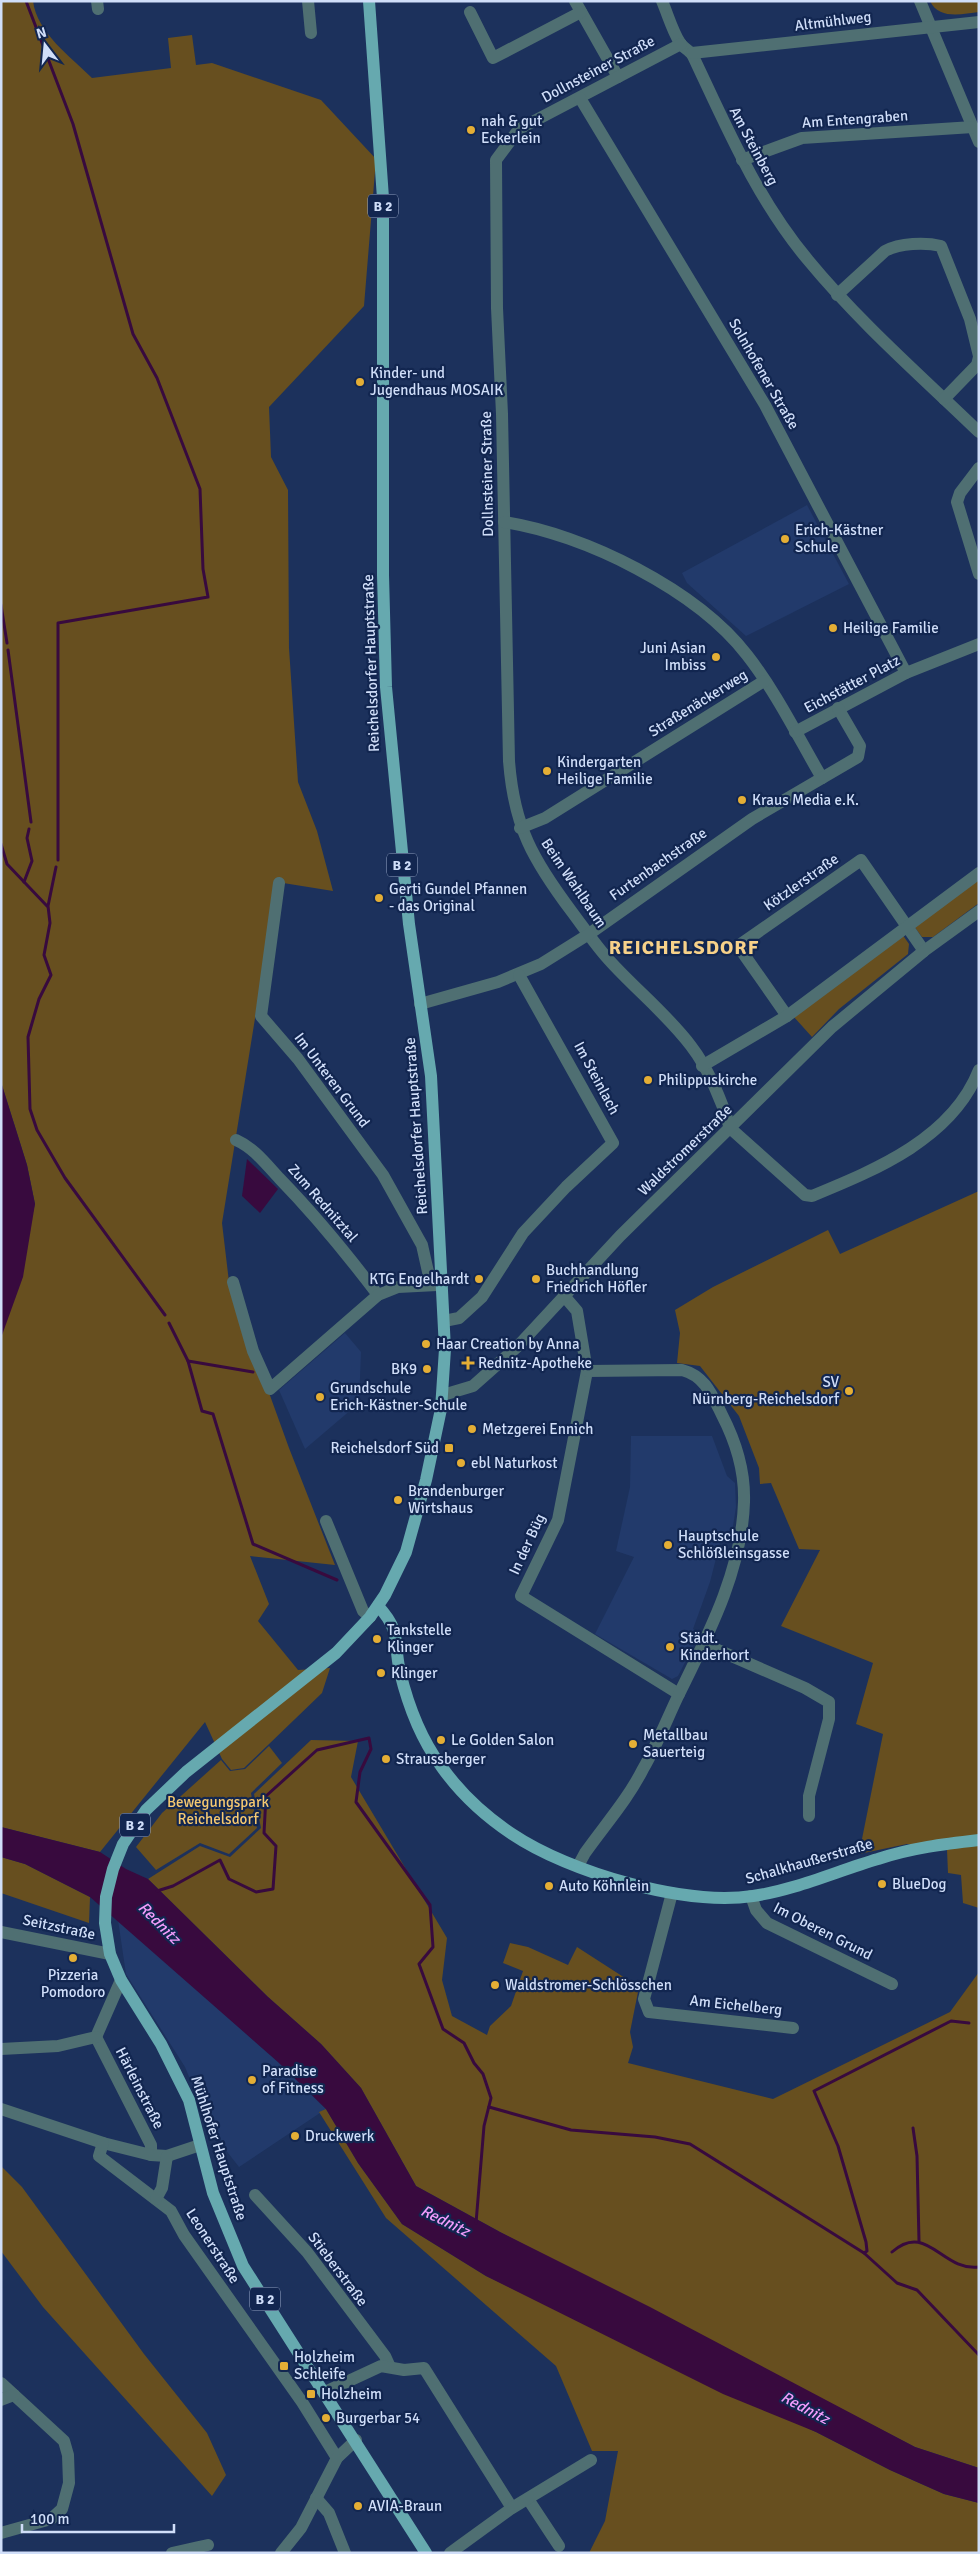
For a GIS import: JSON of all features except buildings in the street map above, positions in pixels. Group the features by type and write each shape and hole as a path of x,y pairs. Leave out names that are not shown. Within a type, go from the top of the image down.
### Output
{"main road":[{"name":"Reichelsdorfer Hauptstraße","path":"110,1954 105,1908 109,1882 129,1833 166,1789 221,1743 336,1653 370,1617 394,1580 406,1552 432,1456 443,1395 444,1321 436,1285 431,1076 400,843 386,687 383,575 383,198 369,1"},
{"name":"Schalkhaußerstraße","path":"378,1606 394,1626 400,1670 405,1688 422,1734 441,1767 476,1806 502,1827 527,1843 578,1866 672,1893 717,1898 751,1896 772,1892 895,1854 932,1845 979,1840"},
{"name":"Mühlhofer Hauptstraße","path":"110,1954 121,1980 181,2081 189,2100 213,2193 243,2266 356,2440 426,2553"}],"street":[{"path":"308,1 311,33"},
{"name":"Am Steinberg","path":"662,1 681,44 692,53 742,160 776,217 837,295 892,351 979,432"},
{"path":"920,1 979,142"},
{"path":"470,12 493,58 578,7 618,77"},
{"name":"Altmühlweg","path":"692,53 979,22"},
{"name":"Dollnsteiner Straße","path":"520,828 513,799 509,761 497,308 496,160 519,129 681,44"},
{"name":"Solnhofener Straße","path":"580,98 765,405 906,673"},
{"name":"Am Entengraben","path":"742,160 802,138 973,127"},
{"path":"837,295 885,250 892,247 932,244 941,246 970,319 979,357 977,365 944,399"},
{"path":"979,468 960,493 958,502 979,574"},
{"name":"Eichstätter Platz","path":"504,522 556,533 595,547 669,588 723,630 746,654 795,732 906,673 979,644"},
{"name":"Straßenäckerweg","path":"520,828 545,818 764,681"},
{"name":"Furtenbachstraße","path":"420,1004 519,974 541,964 589,934 726,836 766,810 858,757 860,746 838,708"},
{"path":"795,732 822,778"},
{"name":"Beim Wahlbaum","path":"520,828 540,867 609,960 691,1046 726,1113 730,1128 798,1191 812,1196 866,1173 934,1131 961,1102 979,1070"},
{"name":"Kötzlerstraße","path":"786,1016 738,946 861,860 924,951"},
{"path":"702,1066 786,1016 979,873"},
{"name":"Im Unteren Grund","path":"279,883 261,1016 298,1060 383,1175 422,1245 436,1285"},
{"name":"Waldstromerstraße","path":"443,1395 473,1386 518,1346 620,1236 832,1027 924,951 979,911"},
{"name":"Im Steinlach","path":"444,1321 459,1318 482,1297 524,1233 566,1187 613,1143 519,974"},
{"name":"Zum Rednitztal","path":"236,1140 249,1146 289,1188 340,1245 378,1295"},
{"path":"233,1282 253,1351 270,1389 378,1295 398,1287 436,1285"},
{"name":"In der Büg","path":"565,1297 576,1311 587,1371 558,1520 521,1596 679,1694"},
{"path":"578,1866 585,1853 643,1771 704,1644 726,1592 740,1536 744,1502 742,1474 737,1451 706,1384 695,1373 682,1370 587,1371"},
{"path":"326,1521 363,1611 370,1617"},
{"path":"704,1644 805,1688 829,1702 829,1719 808,1796 809,1816"},
{"name":"Am Eichelberg","path":"672,1893 644,1999 649,2012 793,2028"},
{"name":"Im Oberen Grund","path":"751,1896 756,1910 767,1923 892,1984"},
{"name":"Seitzstraße","path":"1,1932 110,1954"},
{"path":"1,2049 58,2046 96,2037 121,1980"},
{"name":"Härleinstraße","path":"96,2037 152,2145 152,2155"},
{"path":"1,2109 103,2144 152,2155 167,2156 200,2145"},
{"name":"Leonerstraße","path":"103,2144 99,2156 171,2211 184,2235 306,2408 337,2458"},
{"path":"156,2199 162,2188 167,2156"},
{"name":"Stieberstraße","path":"255,2194 307,2252 385,2356 390,2367"},
{"path":"325,2392 368,2370 381,2366 404,2370 424,2368 512,2508"},
{"path":"1,2383 64,2441 68,2455 69,2483 62,2509 51,2519 1,2533"},
{"path":"1,2400 14,2396"},
{"path":"281,2553 301,2528 337,2458 356,2440"},
{"path":"450,2553 512,2508 591,2460"},
{"path":"316,2498 329,2513 345,2553"},
{"path":"528,2499 559,2546"},
{"path":"172,2553 208,2545"}],"shaded area":[{"name":"Erich-Kästner Schule","path":"807,505 849,584 746,636 687,583 682,573"},
{"name":"Grundschule Erich-Kästner-Schule","path":"345,1333 361,1352 359,1403 305,1449 279,1390"},
{"name":"Hauptschule Schlößleinsgasse","path":"631,1436 712,1436 727,1476 735,1483 736,1507 731,1539 721,1539 710,1582 693,1629 700,1633 678,1676 672,1679 595,1634 634,1557 616,1551 630,1487"},
{"path":"118,1920 278,2062 326,2109 239,2167 211,2131 185,2067 126,1974"}],"green space":[{"path":"1,1 33,1 41,24 48,34 92,78 171,68 168,38 192,35 196,65 212,63 321,100 376,159 364,306 269,407 271,457 288,490 289,648 298,782 317,831 333,891 277,882 222,1223 229,1282 289,1448 335,1565 250,1556 269,1604 258,1621 298,1670 330,1668 322,1693 244,1768 231,1770 222,1759 205,1722 100,1852 1,1827 1,1338 35,1204 27,1165 1,1082"},
{"path":"930,1 979,1 979,12 945,13 934,7"},
{"path":"979,876 979,903 933,937 922,937 913,925"},
{"path":"902,934 909,944 908,954 839,1009 812,1037 794,1017"},
{"path":"979,1191 979,1908 963,1903 961,1875 948,1873 947,1850 907,1844 859,1854 883,1734 856,1724 873,1663 781,1626 820,1550 799,1549 771,1483 760,1484 759,1468 739,1416 700,1366 677,1363 680,1333 675,1310 713,1287 828,1230 840,1254"},
{"path":"311,1740 358,1741 351,1777 447,1938 442,1980 452,2016 487,2035 490,2026 511,2006 523,1971 503,1963 510,1943 528,1947 568,1965 577,1947 639,1987 630,2032 633,2047 628,2063 773,2099 950,2012 979,1972 979,2468 915,2447 500,2232 416,2186 361,2088 321,2044 268,1997 148,1879 200,1846 230,1857 261,1828 254,1794"},
{"name":"Bewegungspark Reichelsdorf","path":"269,1746 282,1763 251,1793 257,1828 229,1854 200,1843 156,1870 136,1847 162,1813 221,1760 230,1771 245,1769"},
{"path":"1,1857 25,1864 90,1897 89,1923 1,1893"},
{"path":"326,2109 358,2163 402,2224 486,2276 816,2432 890,2470 944,2494 979,2503 979,2553 589,2553 605,2521 618,2451 592,2451 556,2366 386,2218 319,2112"},
{"path":"1,2166 22,2187 144,2354 207,2433 226,2475 212,2496 43,2307 1,2251"}],"water":[{"path":"1,1082 27,1165 35,1204 23,1277 1,1338"},
{"path":"247,1159 278,1189 260,1213 242,1196"},
{"name":"Rednitz","path":"1,1827 100,1852 126,1869 148,1879 268,1997 321,2044 361,2088 416,2186 500,2232 650,2307 915,2447 979,2468 979,2503 944,2494 890,2470 816,2432 723,2394 486,2276 402,2224 358,2163 326,2109 278,2062 90,1897 25,1864 1,1857"}],"waterway":[{"path":"26,1 73,124 133,334 157,378 200,489 203,569 208,597 58,623 58,860"},
{"path":"1,605 7,643"},
{"path":"8,650 31,822"},
{"path":"24,882 32,861 27,838 29,829"},
{"path":"1,844 7,864 47,906"},
{"path":"56,867 48,906 50,923 44,955 51,975 39,999 28,1037 30,1109 37,1130 65,1178 165,1315"},
{"path":"169,1323 188,1361 202,1411 213,1414 253,1544 337,1580"},
{"path":"188,1361 253,1372"},
{"name":"Rednitz","path":"157,1891 173,1886 220,1860 229,1879 256,1892 273,1889 276,1846 264,1833 266,1796 317,1750 369,1738 371,1749 360,1772 356,1802 430,1905 433,1947 419,1964 443,2029 464,2043 474,2063 483,2074 491,2098 484,2126 476,2223"},
{"path":"864,2253 867,2251 866,2242 838,2146 814,2091 951,2021 969,2023"},
{"path":"489,2107 571,2130 655,2137 690,2144 864,2253 897,2283 917,2290 979,2355"},
{"path":"913,2128 917,2156 919,2241"},
{"path":"892,2252 904,2244 915,2242 925,2244 966,2267 979,2267"}],"place":[{"name":"nah & gut Eckerlein","path":"471,130"},
{"name":"Kinder- und Jugendhaus MOSAIK","path":"360,382"},
{"name":"Erich-Kästner Schule","path":"785,539"},
{"name":"Heilige Familie","path":"833,628"},
{"name":"Juni Asian Imbiss","path":"716,657"},
{"name":"Kindergarten Heilige Familie","path":"547,771"},
{"name":"Kraus Media e.K.","path":"742,800"},
{"name":"Gerti Gundel Pfannen - das Original","path":"379,898"},
{"name":"Philippuskirche","path":"648,1080"},
{"name":"KTG Engelhardt","path":"479,1279"},
{"name":"Buchhandlung Friedrich Höfler","path":"536,1279"},
{"name":"Haar Creation by Anna","path":"426,1344"},
{"name":"Rednitz-Apotheke","path":"468,1363"},
{"name":"BK9","path":"427,1369"},
{"name":"SV Nürnberg-Reichelsdorf","path":"849,1391"},
{"name":"Grundschule Erich-Kästner-Schule","path":"320,1397"},
{"name":"Metzgerei Ennich","path":"472,1429"},
{"name":"Reichelsdorf Süd","path":"449,1448"},
{"name":"ebl Naturkost","path":"461,1463"},
{"name":"Brandenburger Wirtshaus","path":"398,1500"},
{"name":"Hauptschule Schlößleinsgasse","path":"668,1545"},
{"name":"Tankstelle Klinger","path":"377,1639"},
{"name":"Städt. Kinderhort","path":"670,1647"},
{"name":"Klinger","path":"381,1673"},
{"name":"Le Golden Salon","path":"441,1740"},
{"name":"Metallbau Sauerteig","path":"633,1744"},
{"name":"Straussberger","path":"386,1759"},
{"name":"BlueDog","path":"882,1884"},
{"name":"Auto Köhnlein","path":"549,1886"},
{"name":"Pizzeria Pomodoro","path":"73,1958"},
{"name":"Waldstromer-Schlösschen","path":"495,1985"},
{"name":"Paradise of Fitness","path":"252,2080"},
{"name":"Druckwerk","path":"295,2136"},
{"name":"Holzheim Schleife","path":"284,2366"},
{"name":"Holzheim","path":"311,2394"},
{"name":"Burgerbar 54","path":"326,2418"},
{"name":"AVIA-Braun","path":"358,2506"}],"district":[{"name":"REICHELSDORF","path":"684,947"}]}
